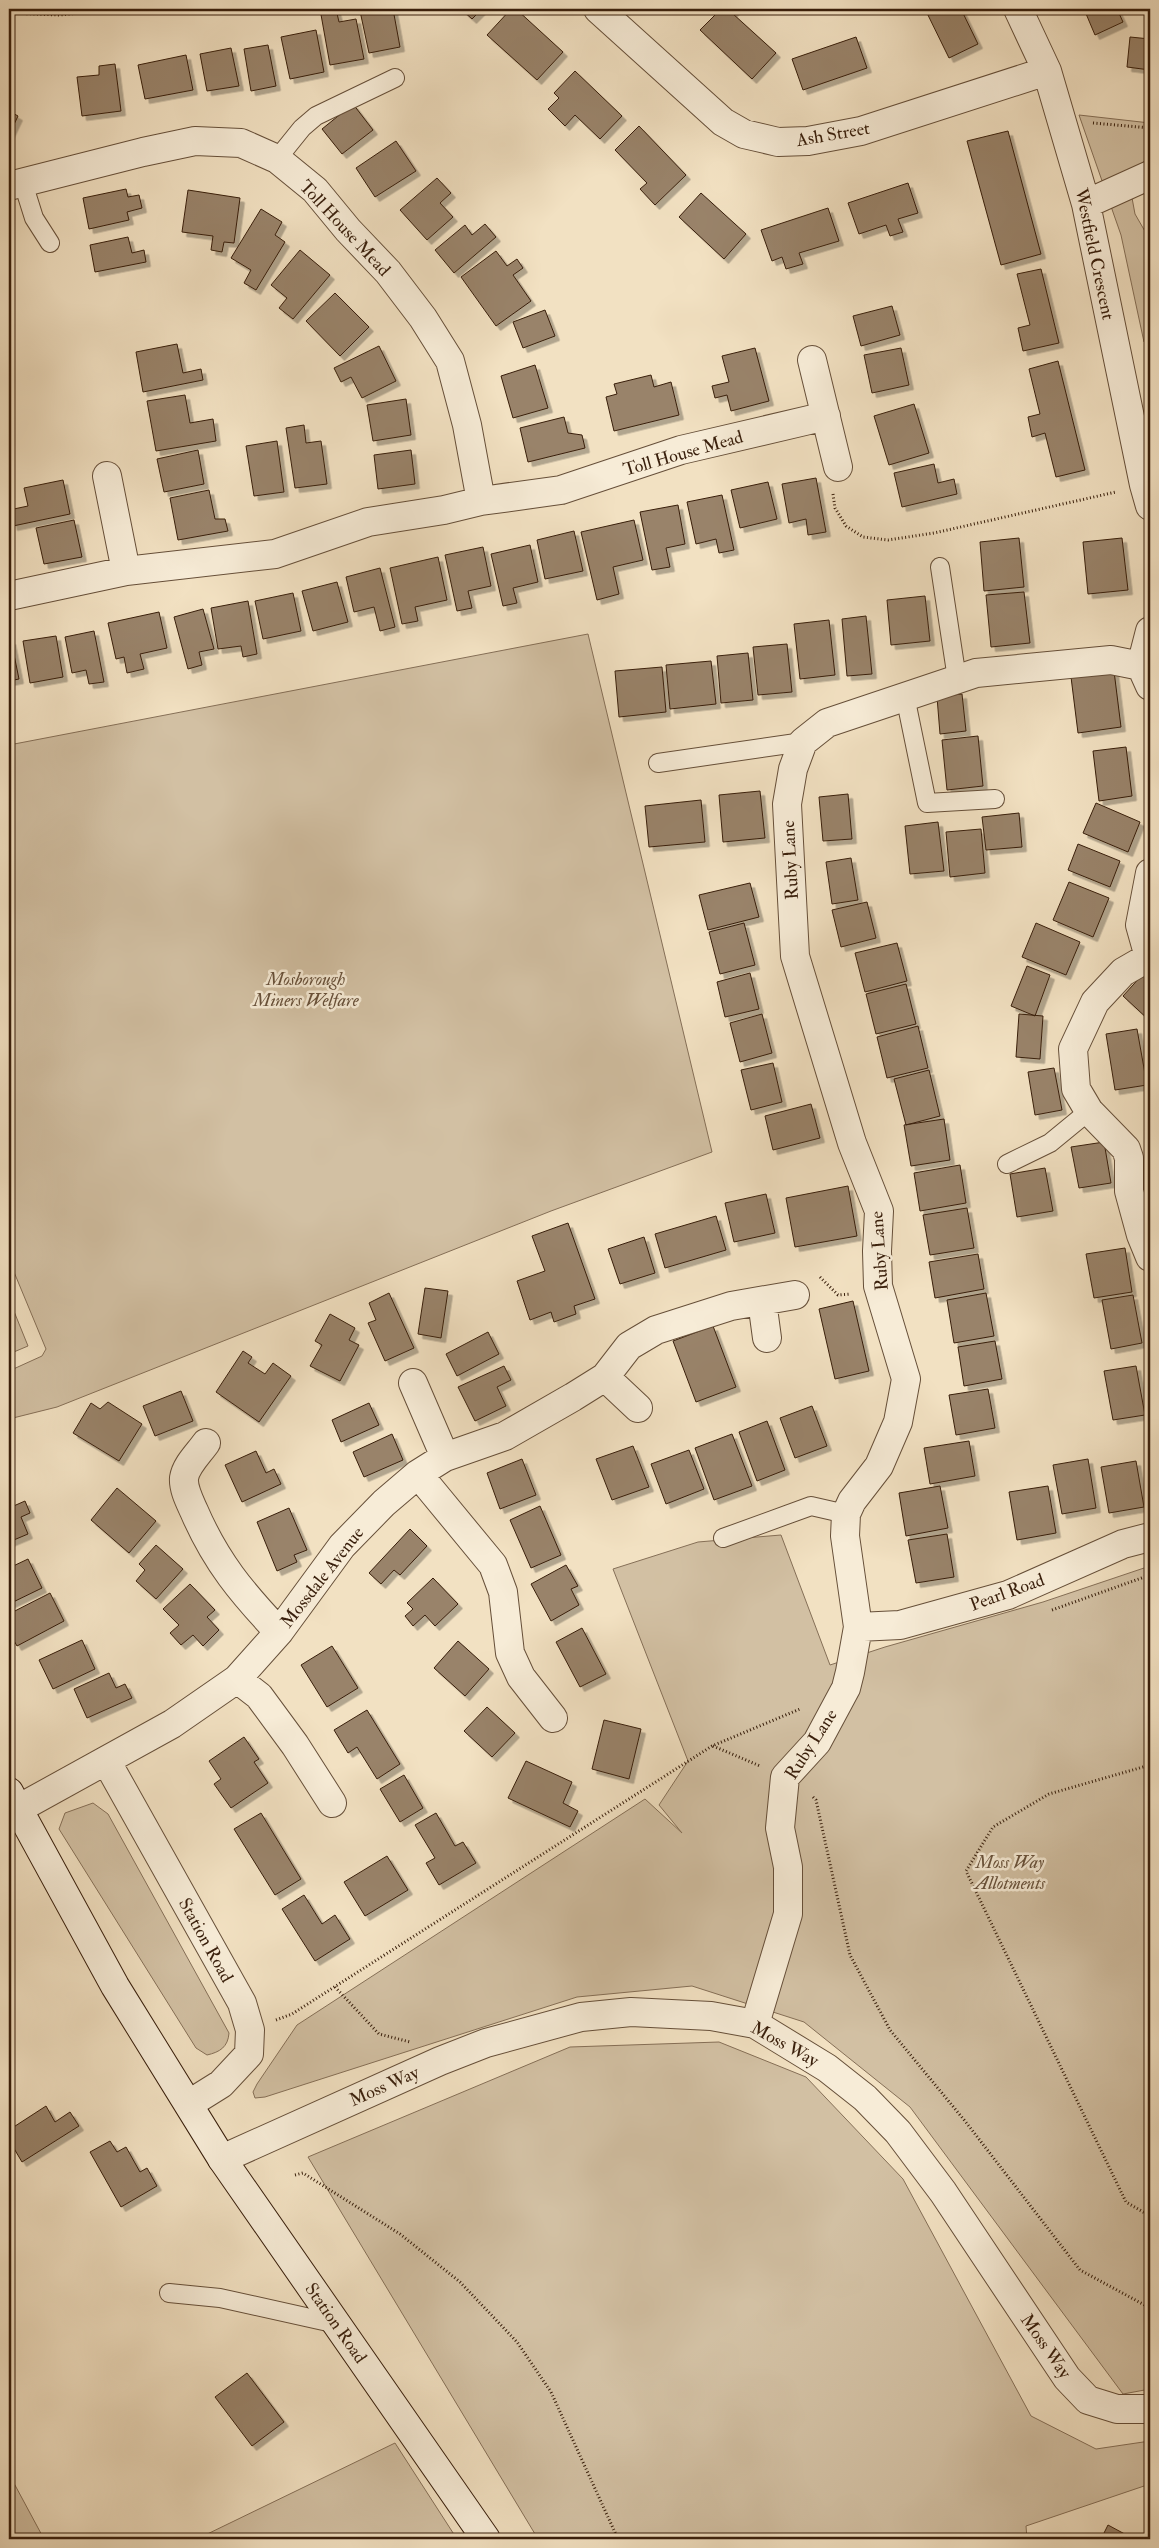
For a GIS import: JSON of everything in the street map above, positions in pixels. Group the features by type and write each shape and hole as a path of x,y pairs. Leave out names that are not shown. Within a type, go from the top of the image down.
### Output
{"street":[{"name":"Ash Street","path":"598,9 723,122 744,134 778,142 808,141 861,131 1047,71"},
{"name":"Westfield Crescent","path":"1018,9 1047,71 1086,204 1147,496"},
{"name":"Toll House Mead","path":"16,185 143,152 195,141 240,142 277,159 315,190 348,230 388,272 423,318 450,361 466,424 481,501"},
{"path":"1086,204 1150,175"},
{"path":"812,360 838,467"},
{"name":"Toll House Mead","path":"9,596 126,571 275,554 368,522 444,510 481,501 561,490 681,450 826,416"},
{"path":"107,476 126,571"},
{"path":"803,742 827,723 976,672 1111,660 1146,676 1150,631"},
{"name":"Ruby Lane","path":"755,2024 788,1914 788,1867 780,1828 785,1777 817,1742 846,1688 858,1627 845,1536 846,1514 852,1501 879,1466 898,1422 906,1379 878,1286 879,1211 852,1144 795,956 787,804 793,769 803,742"},
{"path":"1150,873 1140,925 1149,958 1124,972 1095,1002 1073,1048 1076,1089 1089,1110 1126,1149 1130,1158 1129,1192 1141,1235 1150,1257"},
{"name":"Mossdale Avenue","path":"13,1800 107,1762 172,1724 236,1679 279,1632 342,1546 384,1503 418,1474 445,1458 505,1436 605,1376 629,1346 656,1330 730,1306 795,1295"},
{"path":"762,1300 767,1338"},
{"path":"605,1376 638,1408"},
{"path":"414,1382 445,1458"},
{"path":"206,1443 192,1461 184,1478 188,1495 207,1542 239,1590 279,1632"},
{"path":"418,1474 492,1565 503,1592 510,1653 521,1677 553,1718"},
{"name":"Pearl Road","path":"858,1627 900,1625 1008,1596 1123,1544 1150,1537"},
{"path":"236,1679 259,1696 295,1745 332,1803"},
{"name":"Station Road","path":"107,1762 242,2003 250,2030 249,2054 221,2084 189,2104"},
{"name":"Station Road","path":"13,1800 115,1986 222,2159 486,2539"},
{"name":"Moss Way","path":"222,2159 448,2058 529,2031 581,2018 631,2012 711,2016 755,2024 827,2068 865,2098 898,2132 943,2192 1067,2378 1088,2400 1117,2409 1150,2409"}],"lane":[{"path":"277,159 316,116 395,78"},
{"path":"16,185 50,243"},
{"path":"940,567 957,679"},
{"path":"905,696 927,803 995,798"},
{"path":"658,763 803,742"},
{"path":"1007,1164 1050,1144 1089,1110"},
{"path":"723,1538 811,1506 846,1514"},
{"path":"169,2294 220,2298 337,2324"}],"path":[{"path":"9,13 60,15 115,9"},
{"path":"1063,121 1150,128"},
{"path":"838,467 832,486 834,501 835,508 846,526 863,537 888,540 1147,496"},
{"path":"795,1295 800,1276 817,1273 838,1295 855,1294 878,1286"},
{"path":"1046,1612 1150,1575"},
{"path":"250,2030 292,2014 712,1746 846,1688"},
{"path":"712,1746 785,1777 816,1800 850,1955 890,2030 965,2121 1080,2270 1150,2308"},
{"path":"1150,1766 1049,1794 993,1827 966,1871 1126,2202 1150,2216"},
{"path":"335,1986 379,2034 410,2042 448,2058"},
{"path":"295,2175 303,2174 400,2234 460,2282 517,2342 551,2392 618,2539"}],"green space":[{"path":"1079,115 1150,123 1150,161 1127,171 1135,214 1150,240 1150,339 1144,342 1121,235"},
{"name":"Mosborough Miners Welfare","path":"588,634 712,1152 551,1211 57,1407 9,1419 9,1371 42,1356 46,1349 9,1260 9,745"},
{"path":"9,1299 28,1346 9,1354"},
{"name":"Moss Way Allotments","path":"781,1535 830,1665 885,1647 1043,1602 1150,1566 1150,2389 1123,2394 910,2107 804,2022 692,1986 577,1997 265,2097 255,2098 253,2092 257,2084 297,2025 645,1799 682,1833 659,1805 688,1761 613,1569 698,1542"},
{"path":"93,1803 108,1814 229,2033 225,2045 216,2052 207,2055 196,2048 59,1829 65,1813"},
{"path":"719,2042 806,2077 903,2179 1031,2416 1096,2449 1150,2441 1150,2484 1026,2526 1027,2539 538,2539 308,2157 570,2047"},
{"path":"395,2443 457,2539 197,2539"},
{"path":"9,2474 44,2539 9,2539"}],"building":[{"path":"320,9 336,9 339,22 356,19 364,59 330,65"},
{"path":"393,9 400,47 369,53 360,11"},
{"path":"461,9 482,9 472,19"},
{"path":"511,9 516,9 563,52 537,80 487,35"},
{"path":"721,9 736,9 732,13 776,53 752,79 700,30"},
{"path":"925,9 961,9 978,44 949,58"},
{"path":"1084,9 1117,9 1123,22 1095,35"},
{"path":"316,30 324,72 290,79 281,37"},
{"path":"856,37 867,68 803,90 792,59"},
{"path":"1130,37 1150,39 1150,70 1127,67"},
{"path":"268,45 276,86 251,91 244,49"},
{"path":"231,48 239,86 207,91 200,54"},
{"path":"186,55 193,90 145,99 138,65"},
{"path":"115,64 121,111 82,116 77,77 99,75 99,66"},
{"path":"575,71 622,116 600,139 575,115 565,126 548,109 559,98 554,93"},
{"path":"353,104 373,130 342,154 322,129"},
{"path":"9,111 18,116 9,135"},
{"path":"639,126 686,175 655,205 640,189 647,183 615,150"},
{"path":"1008,131 1041,254 1001,265 967,141"},
{"path":"396,141 416,171 375,197 356,168"},
{"path":"437,178 451,193 440,203 453,217 427,240 400,210"},
{"path":"908,183 918,213 898,219 903,232 890,236 886,225 859,234 848,203"},
{"path":"126,189 128,197 139,195 142,208 127,212 129,220 89,229 83,198"},
{"path":"188,190 240,198 234,243 224,242 222,252 211,250 213,236 182,232"},
{"path":"701,193 746,234 724,259 679,217"},
{"path":"828,208 839,241 799,253 803,264 786,269 782,257 772,261 761,230"},
{"path":"261,209 282,222 275,235 285,242 256,290 244,283 251,270 231,258"},
{"path":"485,224 496,237 454,273 435,250 465,225 472,235"},
{"path":"128,237 132,253 144,250 146,262 95,272 90,245"},
{"path":"300,250 330,275 293,319 279,308 287,298 271,285"},
{"path":"496,251 507,266 517,259 523,268 513,275 531,301 496,326 461,277"},
{"path":"1041,269 1059,343 1023,351 1018,328 1030,325 1017,274"},
{"path":"335,293 369,327 340,356 306,321"},
{"path":"892,306 900,335 861,346 853,316"},
{"path":"545,310 555,336 523,348 513,322"},
{"path":"177,344 183,373 201,369 203,380 143,392 136,352"},
{"path":"379,346 396,381 362,398 351,377 341,382 334,368"},
{"path":"755,348 769,401 731,411 727,395 715,398 712,386 729,382 722,356"},
{"path":"901,348 909,385 872,393 864,355"},
{"path":"1058,361 1085,470 1056,477 1045,433 1032,437 1028,417 1040,414 1029,369"},
{"path":"535,365 548,408 513,418 501,376"},
{"path":"651,375 654,387 671,382 679,415 614,431 606,397 617,394 614,384"},
{"path":"185,395 190,423 213,419 216,441 156,451 147,401"},
{"path":"406,399 411,435 373,441 367,405"},
{"path":"914,404 929,453 889,465 874,416"},
{"path":"564,417 568,433 582,435 585,448 528,462 520,428"},
{"path":"304,425 306,443 321,441 327,484 295,488 286,428"},
{"path":"277,441 284,492 254,496 246,446"},
{"path":"198,450 204,484 164,492 157,459"},
{"path":"411,450 415,484 378,489 374,455"},
{"path":"934,464 938,483 954,479 957,494 902,507 894,473"},
{"path":"816,478 826,532 808,535 806,519 789,523 782,484"},
{"path":"63,480 70,514 13,526 9,510 28,506 24,488"},
{"path":"768,482 777,519 740,528 731,490"},
{"path":"209,490 215,519 225,519 228,531 178,540 170,498"},
{"path":"722,495 734,550 719,553 716,539 696,544 687,502"},
{"path":"678,505 685,544 666,548 670,567 652,570 640,512"},
{"path":"74,520 82,557 44,564 36,528"},
{"path":"634,520 643,560 613,567 619,594 597,600 581,532"},
{"path":"574,531 583,571 545,579 537,540"},
{"path":"1019,538 1024,587 984,591 980,542"},
{"path":"1122,538 1128,590 1088,594 1083,542"},
{"path":"530,545 538,582 513,588 517,603 503,606 491,554"},
{"path":"483,547 491,586 468,591 472,608 457,611 445,555"},
{"path":"438,557 447,600 415,607 418,621 402,624 390,568"},
{"path":"380,568 395,627 380,631 374,607 354,612 346,577"},
{"path":"337,582 348,622 313,631 302,591"},
{"path":"1024,592 1030,643 991,647 986,595"},
{"path":"293,593 301,631 263,639 255,601"},
{"path":"925,596 930,641 891,645 887,600"},
{"path":"248,601 257,654 243,657 241,646 218,649 211,608"},
{"path":"203,609 214,649 199,652 202,665 188,669 174,617"},
{"path":"159,612 167,648 140,654 144,669 127,673 124,657 116,659 108,623"},
{"path":"866,616 872,674 847,676 842,619"},
{"path":"829,620 835,675 800,679 794,624"},
{"path":"94,631 104,682 89,684 86,670 72,673 65,637"},
{"path":"56,636 63,677 30,683 23,641"},
{"path":"9,640 11,640 19,679 9,681"},
{"path":"787,644 792,692 758,695 753,647"},
{"path":"748,653 753,700 721,703 717,656"},
{"path":"711,661 716,704 670,709 666,665"},
{"path":"662,667 666,712 619,717 615,671"},
{"path":"1114,671 1121,727 1078,733 1071,677"},
{"path":"962,694 966,731 940,734 937,697"},
{"path":"978,736 983,786 947,790 942,740"},
{"path":"1126,747 1132,796 1099,801 1093,751"},
{"path":"760,791 765,838 723,842 719,795"},
{"path":"848,794 852,839 823,841 819,797"},
{"path":"701,800 705,842 649,847 645,806"},
{"path":"1096,803 1140,822 1128,852 1083,833"},
{"path":"1019,813 1022,847 986,850 982,817"},
{"path":"938,822 944,871 910,874 905,826"},
{"path":"981,829 985,873 950,877 946,832"},
{"path":"1078,844 1120,861 1110,887 1068,870"},
{"path":"851,858 858,900 832,904 826,862"},
{"path":"1069,882 1109,898 1093,937 1053,920"},
{"path":"750,883 759,917 708,930 699,895"},
{"path":"867,902 876,938 841,947 832,910"},
{"path":"744,923 755,965 720,974 709,932"},
{"path":"1036,923 1080,942 1066,975 1022,957"},
{"path":"897,943 907,981 865,992 855,953"},
{"path":"1027,966 1050,975 1035,1016 1011,1006"},
{"path":"750,973 759,1009 725,1017 717,982"},
{"path":"1143,974 1150,981 1150,1021 1123,996"},
{"path":"906,984 916,1024 876,1034 866,994"},
{"path":"762,1014 772,1053 740,1062 730,1023"},
{"path":"1019,1014 1043,1016 1040,1059 1016,1057"},
{"path":"918,1026 928,1068 887,1078 877,1037"},
{"path":"1137,1029 1147,1085 1115,1090 1106,1034"},
{"path":"773,1063 782,1102 751,1110 741,1070"},
{"path":"1054,1068 1062,1110 1035,1115 1028,1072"},
{"path":"929,1070 940,1116 906,1125 894,1079"},
{"path":"811,1104 820,1138 773,1150 765,1116"},
{"path":"944,1119 950,1160 911,1166 904,1125"},
{"path":"1104,1142 1111,1183 1079,1188 1071,1147"},
{"path":"960,1165 966,1203 920,1211 914,1173"},
{"path":"1045,1168 1053,1211 1017,1217 1010,1174"},
{"path":"848,1186 857,1236 795,1247 786,1198"},
{"path":"766,1194 775,1233 734,1242 725,1203"},
{"path":"967,1208 974,1248 930,1255 923,1215"},
{"path":"716,1216 726,1250 665,1268 655,1234"},
{"path":"568,1223 595,1299 574,1306 576,1314 554,1322 551,1312 530,1320 517,1281 545,1271 532,1236"},
{"path":"644,1237 655,1273 620,1284 608,1249"},
{"path":"1125,1248 1132,1292 1094,1298 1086,1254"},
{"path":"978,1254 984,1289 935,1298 929,1262"},
{"path":"425,1288 448,1291 441,1338 418,1334"},
{"path":"389,1293 414,1348 385,1361 368,1323 376,1320 369,1303"},
{"path":"986,1293 994,1336 954,1343 947,1300"},
{"path":"1133,1295 1142,1343 1111,1349 1102,1300"},
{"path":"853,1301 869,1371 835,1379 819,1309"},
{"path":"330,1314 355,1328 349,1340 359,1345 340,1381 310,1366 322,1345 315,1341"},
{"path":"713,1326 736,1387 696,1402 673,1341"},
{"path":"488,1332 499,1354 457,1376 446,1354"},
{"path":"995,1341 1002,1379 964,1386 958,1347"},
{"path":"243,1351 252,1357 248,1363 265,1374 273,1363 291,1376 259,1422 216,1392"},
{"path":"504,1366 511,1380 497,1387 506,1406 475,1421 458,1387"},
{"path":"1136,1366 1145,1415 1113,1420 1104,1371"},
{"path":"988,1389 995,1428 956,1435 949,1395"},
{"path":"181,1391 193,1421 155,1436 143,1406"},
{"path":"108,1402 142,1424 119,1461 73,1433 91,1403 100,1409"},
{"path":"369,1403 379,1425 341,1442 332,1420"},
{"path":"812,1406 827,1446 795,1458 780,1418"},
{"path":"767,1421 785,1470 757,1481 739,1432"},
{"path":"392,1434 403,1460 364,1477 353,1452"},
{"path":"732,1434 752,1486 714,1500 695,1448"},
{"path":"969,1441 975,1476 930,1484 924,1448"},
{"path":"633,1446 649,1487 612,1500 596,1459"},
{"path":"689,1450 704,1489 666,1504 651,1464"},
{"path":"256,1451 266,1473 274,1469 281,1484 242,1502 225,1465"},
{"path":"522,1459 536,1495 500,1509 487,1473"},
{"path":"1088,1459 1096,1508 1062,1514 1053,1465"},
{"path":"1136,1461 1144,1507 1109,1513 1101,1467"},
{"path":"940,1486 948,1528 906,1536 899,1493"},
{"path":"1048,1486 1056,1533 1017,1540 1009,1492"},
{"path":"117,1488 156,1521 129,1553 91,1520"},
{"path":"25,1501 30,1513 21,1517 28,1534 9,1542 9,1508"},
{"path":"540,1506 561,1555 531,1568 510,1520"},
{"path":"289,1508 307,1550 294,1555 297,1562 277,1571 257,1522"},
{"path":"410,1529 427,1546 400,1575 394,1570 381,1584 369,1573"},
{"path":"947,1534 954,1577 916,1583 908,1540"},
{"path":"156,1545 183,1569 156,1599 136,1581 145,1570 139,1564"},
{"path":"28,1559 42,1588 9,1604 9,1568"},
{"path":"566,1565 578,1586 571,1589 579,1605 551,1621 531,1584"},
{"path":"433,1578 458,1604 435,1626 425,1615 413,1626 405,1616 413,1609 407,1603"},
{"path":"190,1584 215,1610 207,1617 219,1630 203,1646 193,1635 181,1645 170,1633 179,1625 163,1609"},
{"path":"50,1593 64,1621 17,1646 9,1632 9,1614"},
{"path":"582,1628 606,1674 580,1687 556,1642"},
{"path":"82,1640 95,1669 53,1689 39,1660"},
{"path":"458,1641 489,1669 465,1696 434,1668"},
{"path":"332,1646 358,1688 327,1707 301,1665"},
{"path":"109,1673 116,1688 125,1684 132,1698 87,1718 74,1689"},
{"path":"487,1707 515,1733 492,1757 464,1731"},
{"path":"367,1710 400,1764 377,1779 357,1747 348,1753 334,1730"},
{"path":"604,1720 641,1729 629,1779 592,1769"},
{"path":"244,1737 259,1759 254,1762 268,1783 231,1808 214,1784 221,1779 209,1761"},
{"path":"526,1761 572,1782 563,1803 578,1811 570,1827 508,1798"},
{"path":"404,1775 423,1808 400,1822 380,1789"},
{"path":"261,1813 301,1879 275,1895 234,1829"},
{"path":"436,1813 455,1846 463,1842 476,1863 439,1885 426,1863 435,1858 415,1825"},
{"path":"387,1856 408,1890 365,1916 344,1882"},
{"path":"304,1895 322,1924 335,1915 350,1939 315,1961 282,1909"},
{"path":"46,2106 55,2122 70,2112 79,2126 22,2162 9,2140 9,2130"},
{"path":"110,2141 117,2152 126,2147 140,2172 147,2168 157,2186 121,2207 90,2152"},
{"path":"247,2373 284,2422 252,2446 215,2397"},
{"path":"1108,2525 1134,2539 1101,2539"}]}
